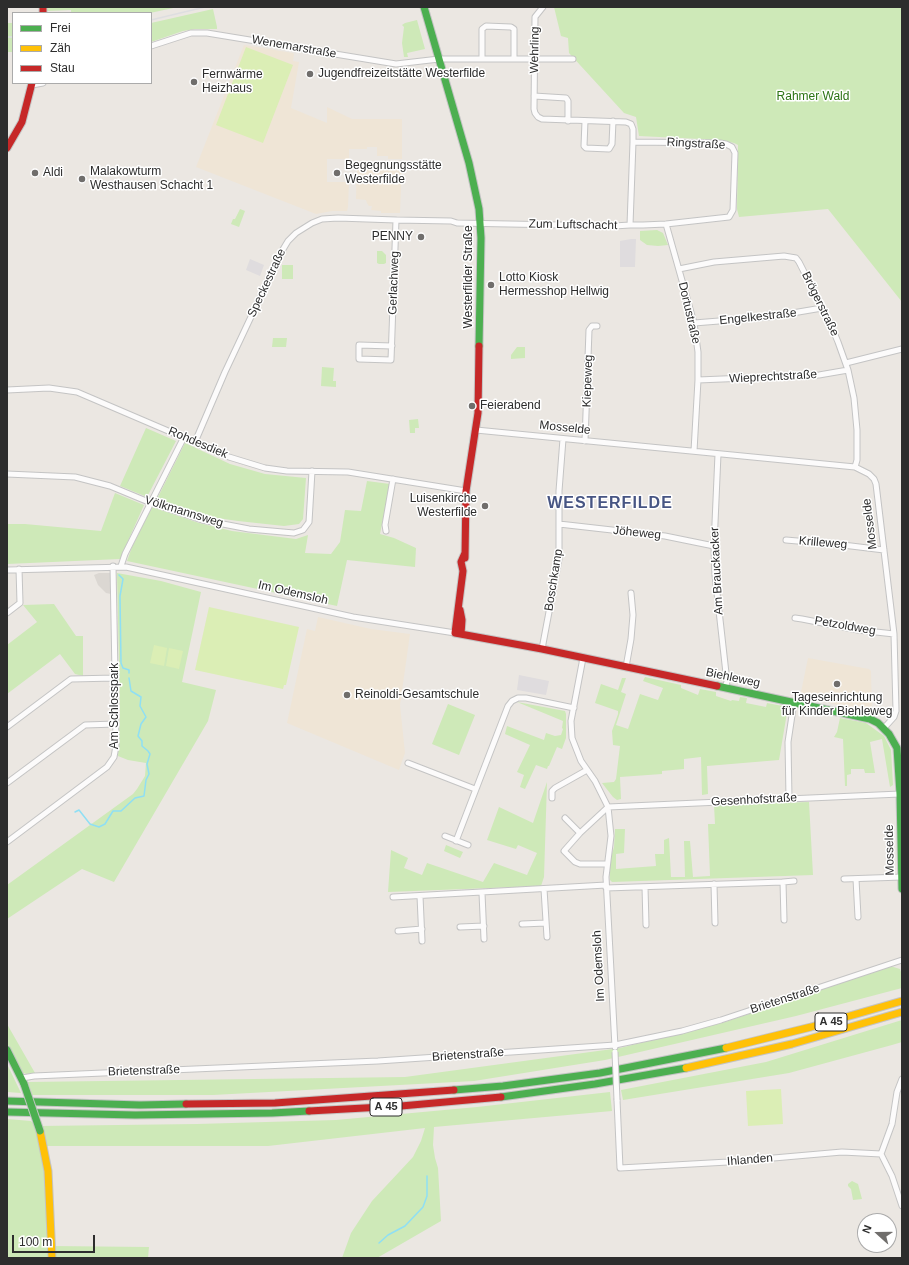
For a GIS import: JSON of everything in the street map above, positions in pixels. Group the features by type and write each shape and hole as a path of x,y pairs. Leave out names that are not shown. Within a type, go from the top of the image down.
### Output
{"main road":[{"name":"Westerfilder Straße","path":"424,7 476,192 480,223 478,413 466,491 465,553 461,562 462,571 459,608 462,620 458,633"},
{"path":"7,148 22,122 32,84"},
{"name":"Im Odemsloh","path":"458,633 574,656"},
{"name":"Biehleweg","path":"574,656 870,718 884,728"},
{"name":"Mosselde","path":"884,728 897,748 900,794 902,889"},
{"name":"A 45","path":"7,1101 140,1105 275,1103 402,1095 503,1086 600,1073 711,1052 804,1029 902,1001"},
{"name":"A 45","path":"7,1112 135,1115 272,1113 401,1106 495,1098 595,1084 693,1067 792,1044 902,1012"},
{"path":"7,1050 23,1081 40,1131 48,1171 52,1258"}],"street":[{"name":"Wehrling","path":"543,7 535,17 534,108 538,117 542,119 626,122 631,124 633,129 633,142"},
{"path":"482,58 482,29 486,26 514,28 514,59"},
{"name":"Wenemarstraße","path":"152,46 191,32 207,33 396,64 439,59 573,59"},
{"path":"534,96 566,98 568,101 568,120"},
{"path":"585,121 584,146 586,148 610,150 612,144 613,121"},
{"path":"630,226 633,142"},
{"name":"Ringstraße","path":"633,142 720,143 729,145 734,149 732,215 729,217 666,224"},
{"name":"Speckestraße","path":"195,442 225,372 277,260 288,241 304,227 322,219 338,218 480,223"},
{"name":"Gerlachweg","path":"392,346 359,345 359,359 391,360 392,346 396,220"},
{"name":"Zum Luftschacht","path":"480,223 630,226 666,224"},
{"name":"Dortustraße","path":"666,224 687,295 694,323 698,352 694,451"},
{"name":"Brögerstraße","path":"679,269 714,262 790,256 796,258 838,342 848,370 856,417 858,444 855,468"},
{"name":"Engelkestraße","path":"694,323 769,317 822,308"},
{"name":"Kiepeweg","path":"586,441 589,330 592,326 597,326"},
{"path":"846,363 902,349"},
{"name":"Wieprechtstraße","path":"698,380 813,376 848,370"},
{"name":"Rohdesdiek","path":"7,390 49,388 77,392 244,462 265,468 288,471 348,472 466,491"},
{"name":"Mosselde","path":"476,430 855,468 869,474 876,484 894,634 896,711 894,717 884,728"},
{"path":"121,566 125,554 184,437"},
{"name":"Boschkamp","path":"542,649 560,559 559,491 563,439"},
{"name":"Am Brauckacker","path":"718,454 714,546 715,575 727,682 725,688"},
{"name":"Völkmannsweg","path":"7,474 59,475 75,477 110,486 151,503 202,520 231,527 299,532 307,526 309,522 312,471"},
{"path":"386,531 385,525 393,479"},
{"name":"Jöheweg","path":"559,524 665,536 714,546"},
{"name":"Krilleweg","path":"786,540 843,544 884,550"},
{"name":"Am Schlosspark","path":"7,842 107,767 112,761 116,752 113,566"},
{"name":"Im Odemsloh","path":"7,570 121,566 353,617 458,633"},
{"path":"7,614 20,603 19,569"},
{"path":"626,667 631,639 633,615 631,593"},
{"name":"Petzoldweg","path":"795,618 802,618 858,630 894,634"},
{"name":"Im Odemsloh","path":"583,658 571,721 572,738 581,761 600,791 608,808 611,836 607,864 606,887 616,1052 620,1168"},
{"path":"7,727 71,679 116,678"},
{"path":"456,841 508,706 512,701 518,698 526,698 574,708"},
{"path":"789,798 788,742 794,702"},
{"path":"7,783 85,725 116,724"},
{"path":"408,763 476,789"},
{"path":"552,798 552,791 555,788 587,770"},
{"name":"Gesenhofstraße","path":"608,808 789,798 900,794"},
{"path":"607,864 580,864 575,862 564,851 608,808"},
{"path":"565,818 580,834"},
{"path":"445,836 468,845"},
{"path":"844,879 902,877"},
{"path":"856,878 858,917"},
{"path":"393,897 544,889 645,887 794,881"},
{"path":"783,882 784,920"},
{"path":"714,884 716,923"},
{"path":"645,887 646,925"},
{"path":"544,889 547,937"},
{"path":"482,893 484,939"},
{"path":"420,896 422,941"},
{"path":"522,924 546,923"},
{"path":"460,927 484,926"},
{"path":"398,931 422,929"},
{"name":"Brietenstraße","path":"23,1081 34,1076 378,1061 615,1045 682,1031 721,1020 902,960"},
{"path":"902,1079 897,1092 892,1124 881,1154 892,1176 902,1206"},
{"name":"Ihlanden","path":"620,1168 728,1162 842,1152 881,1154"}],"shaded area":[{"path":"244,45 294,54 293,61 299,62 291,108 327,123 327,107 352,119 402,119 402,159 388,159 388,156 377,156 377,147 367,147 367,149 349,149 349,159 327,159 327,182 349,182 347,211 332,211 316,214 196,167"},
{"path":"357,162 402,163 400,213 381,213 381,211 371,210 372,206 369,206 366,200 356,199"},
{"path":"636,239 635,267 620,267 620,241"},
{"path":"250,259 264,265 260,276 246,270"},
{"path":"99,573 110,573 111,594 106,593 98,585 94,575"},
{"name":"Reinoldi-Gesamtschule","path":"318,617 371,629 410,634 400,705 405,753 399,770 287,723 307,629 315,631"},
{"name":"Tageseinrichtung für Kinder Biehleweg","path":"808,658 869,669 871,671 872,712 800,697"},
{"path":"519,675 549,681 546,695 517,690"}],"green space":[{"path":"47,7 178,7 152,13 71,12 71,10 47,11"},
{"name":"Rahmer Wald","path":"554,7 902,7 902,302 828,209 739,217 737,209 738,145 721,140 639,136 636,117 624,113 569,53 568,38 561,36"},
{"path":"213,9 217,29 195,29 183,31 152,42 152,23"},
{"path":"417,20 425,49 407,53 408,57 404,57 402,43 404,27 402,25"},
{"path":"7,23 12,23 12,52 7,52"},
{"path":"246,47 293,65 263,143 216,125"},
{"path":"240,209 245,211 239,227 231,224"},
{"path":"657,230 663,233 668,245 647,245 640,240 640,231"},
{"path":"377,251 382,251 386,255 386,263 377,263"},
{"path":"282,265 293,265 293,279 282,279"},
{"path":"273,338 287,338 286,347 272,347"},
{"path":"517,347 525,347 525,358 511,359 511,355"},
{"path":"322,367 334,368 333,381 336,381 336,387 321,386"},
{"path":"418,419 419,428 415,428 415,433 410,433 409,420"},
{"path":"146,428 176,441 147,497 120,486"},
{"path":"185,443 230,464 265,474 306,478 303,519 299,524 284,526 238,521 210,517 157,499"},
{"path":"367,481 390,484 380,534 394,538 416,548 415,567 347,560 337,606 127,561 132,547 152,507 199,523 232,531 296,539 308,535 305,553 331,554 340,542 345,510 361,511"},
{"path":"115,493 144,505 120,559 7,564 7,524 25,524 101,531"},
{"path":"117,573 161,581 201,592 182,682 216,690 208,721 114,882 82,869 7,919 7,885 133,794 145,776 146,763 128,760 118,756 120,714"},
{"path":"54,604 76,636 83,636 83,676 75,674 60,654 7,694 7,645 37,622 23,605"},
{"path":"209,607 299,627 286,685 284,685 283,689 195,670"},
{"path":"154,645 167,648 164,666 150,663"},
{"path":"169,648 183,651 179,669 166,666"},
{"path":"645,677 681,685 681,688 698,695 700,689 716,692 716,696 731,701 739,701 740,697 747,698 746,703 766,707 767,703 788,707 779,760 707,766 708,794 702,795 701,757 684,759 684,769 662,771 662,774 620,777 621,799 617,800 602,783 614,782 616,779 620,746 613,745 612,731 618,711 595,703 601,684 618,690 622,678 626,678 621,692 626,694 616,725 628,729 640,694 658,700 663,688 643,681"},
{"path":"517,702 565,711 566,714 566,738 562,749 557,747 547,769 536,765 525,789 520,787 524,775 517,772 530,745 505,734 507,726 544,740 546,733 555,736 561,735 563,721"},
{"path":"448,704 475,715 459,755 432,744"},
{"path":"840,718 866,723 884,736 891,750 893,785 890,787 882,739 870,742 875,773 865,773 864,769 851,769 851,774 847,775 847,786 845,786 843,739 834,737 837,732"},
{"path":"547,782 544,877 541,886 388,892 391,850 408,858 404,868 422,875 427,863 483,882 494,863 527,875 537,853 518,845 516,849 487,840 499,807 533,823"},
{"path":"809,802 813,875 612,882 610,880 609,864 614,847 615,829 625,829 624,853 616,854 616,869 656,866 655,854 664,854 664,840 669,838 671,877 685,877 684,841 690,841 693,877 710,876 708,824 715,824 714,805"},
{"path":"446,845 463,852 460,858 444,851"},
{"path":"890,966 900,969 902,975 902,988 796,1016 605,1060 474,1081 213,1095 32,1095 28,1082 405,1077 620,1048 725,1022"},
{"path":"902,1020 902,1042 892,1045 789,1073 623,1100 621,1090 766,1062"},
{"path":"7,1024 35,1073 23,1073 7,1043"},
{"path":"7,1064 21,1093 7,1092"},
{"path":"781,1089 783,1124 748,1126 746,1091"},
{"path":"610,1092 612,1111 434,1127 433,1145 438,1168 441,1221 377,1258 342,1258 351,1233 372,1201 413,1157 421,1141 425,1128 268,1146 44,1146 51,1246 149,1247 148,1258 7,1258 7,1119 31,1121 40,1130 39,1126 336,1120 477,1107"},
{"path":"852,1181 858,1184 862,1199 853,1200 851,1189 848,1186 848,1184"}],"waterway":[{"path":"119,575 123,579 120,596 121,663 123,668 129,670 129,673"},
{"path":"75,812 79,810 90,824 99,827 105,824 113,811 121,811 135,798 144,796 146,780 149,774 147,764 150,754 142,746 142,741 138,736 141,724 146,717 140,706 141,697 131,691 129,678"},
{"path":"379,1243 388,1235 405,1226 423,1207 427,1196 427,1176"}],"railway":[{"path":"152,20 205,7"},
{"path":"7,37 12,37"}],"traffic: fast":[{"path":"424,7 469,163 479,209 481,238 479,346"},
{"path":"717,686 870,719 878,723 889,734 897,748 900,794 902,889"},
{"path":"454,1090 503,1086 600,1073 726,1048"},
{"path":"7,1050 24,1084"},
{"path":"501,1097 595,1084 686,1068"},
{"path":"24,1084 40,1131"},
{"path":"7,1101 140,1105 186,1104"},
{"path":"7,1112 135,1115 309,1111"}],"traffic: slow":[{"path":"726,1048 811,1027 902,1001"},
{"path":"686,1068 792,1044 902,1012"},
{"path":"40,1131 48,1171 52,1258"}],"traffic: jam":[{"path":"43,7 43,12"},
{"path":"7,148 22,122 32,84"},
{"path":"465,558 466,491 478,413 479,346"},
{"path":"465,553 461,562 463,571 455,633 542,649 717,686"},
{"path":"460,610 462,620 461,634"},
{"path":"186,1104 275,1103 454,1090"},
{"path":"309,1111 401,1106 501,1097"}],"place":[{"name":"Jugendfreizeitstätte Westerfilde","path":"310,74"},
{"name":"Fernwärme Heizhaus","path":"194,82"},
{"name":"Aldi","path":"35,173"},
{"name":"Begegnungsstätte Westerfilde","path":"337,173"},
{"name":"Malakowturm Westhausen Schacht 1","path":"82,179"},
{"name":"PENNY","path":"421,237"},
{"name":"Lotto Kiosk Hermesshop Hellwig","path":"491,285"},
{"name":"Feierabend","path":"472,406"},
{"name":"Luisenkirche Westerfilde","path":"485,506"},
{"name":"Tageseinrichtung für Kinder Biehleweg","path":"837,684"},
{"name":"Reinoldi-Gesamtschule","path":"347,695"}],"district":[{"name":"WESTERFILDE","path":"610,504"}]}
